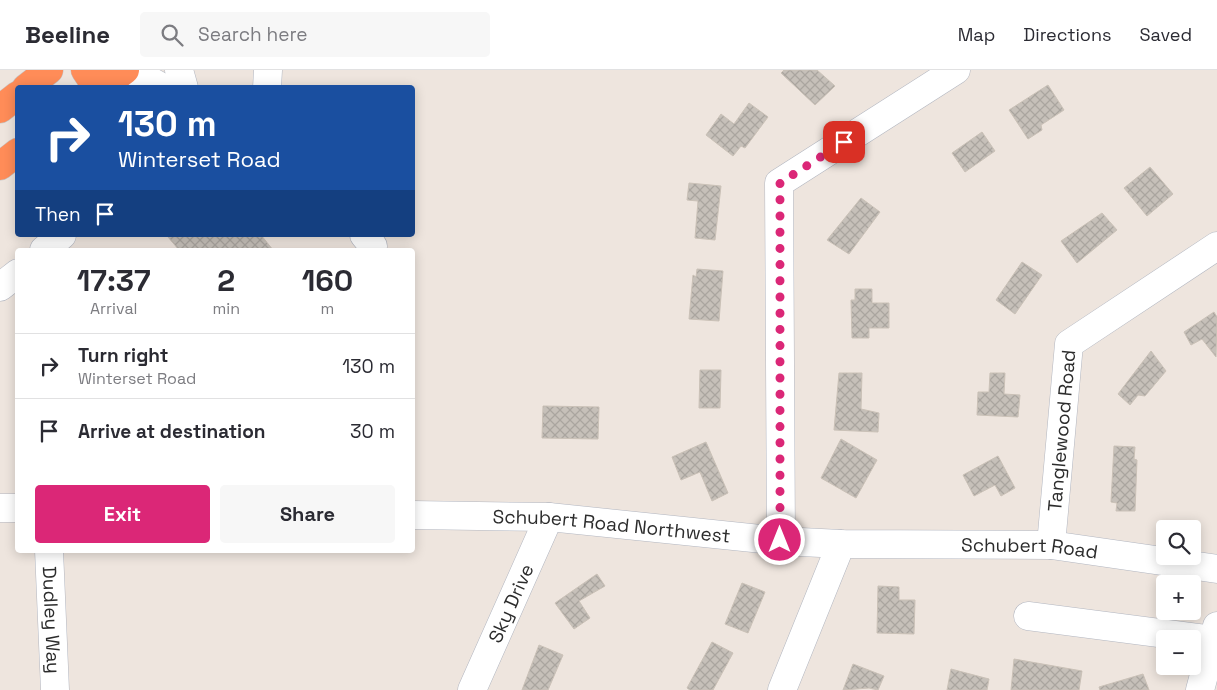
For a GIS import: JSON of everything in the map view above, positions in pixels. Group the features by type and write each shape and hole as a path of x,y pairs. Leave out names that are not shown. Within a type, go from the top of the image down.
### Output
{"highway":[{"path":"30,85 49,70"},
{"path":"85,70 95,85"},
{"path":"105,85 125,70"},
{"path":"0,109 15,97"},
{"path":"0,166 15,154"}],"street":[{"path":"131,70 158,85"},
{"path":"180,70 183,85"},
{"path":"267,85 268,70"},
{"path":"780,540 780,183 956,70"},
{"path":"46,248 60,237"},
{"name":"Tanglewood Road","path":"1051,545 1069,344 1217,246"},
{"path":"0,287 15,275"},
{"path":"0,508 15,508"},
{"name":"Schubert Road Northwest","path":"415,515 549,517 780,540 841,544"},
{"name":"Sky Drive","path":"472,690 549,517"},
{"path":"782,690 841,544"},
{"name":"Schubert Road","path":"841,544 1051,545 1217,569"},
{"name":"Dudley Way","path":"49,553 55,690"},
{"path":"1028,616 1215,633 1200,690"}],"building":[{"path":"784,70 817,70 835,86 815,105 781,73"},
{"path":"1048,85 1064,110 1041,125 1042,130 1028,139 1009,110"},
{"path":"749,103 768,117 745,148 741,146 733,156 706,135 721,114 734,124"},
{"path":"982,132 995,151 965,172 952,153"},
{"path":"1150,167 1173,194 1147,216 1124,188"},
{"path":"689,183 721,186 715,240 695,238 698,201 687,200"},
{"path":"861,198 880,212 849,254 827,240"},
{"path":"1102,213 1117,230 1077,263 1061,241"},
{"path":"168,237 263,237 271,248 177,248"},
{"path":"1022,262 1042,275 1015,314 996,300"},
{"path":"697,269 723,271 719,321 689,319 693,275 696,277"},
{"path":"855,289 872,289 872,303 889,303 889,328 869,328 869,338 852,338 851,300 855,300"},
{"path":"1214,312 1217,317 1216,357 1202,339 1191,345 1184,332"},
{"path":"1151,351 1166,371 1145,396 1138,395 1130,405 1118,394"},
{"path":"700,370 721,370 720,408 699,408"},
{"path":"839,373 862,373 861,409 879,413 878,432 834,430"},
{"path":"990,373 1005,373 1004,394 1020,395 1018,417 977,415 978,392 989,392"},
{"path":"543,406 599,407 598,439 542,438"},
{"path":"841,439 877,460 856,498 821,478"},
{"path":"706,442 728,493 712,501 700,472 681,480 672,457"},
{"path":"1114,446 1135,447 1134,459 1137,460 1135,511 1116,511 1117,503 1111,502"},
{"path":"998,456 1015,488 1001,496 995,485 974,496 963,475"},
{"path":"597,574 605,586 579,601 590,618 574,629 555,603"},
{"path":"742,583 765,592 748,633 725,624"},
{"path":"878,586 899,587 899,600 915,600 914,634 877,633"},
{"path":"712,642 733,653 713,690 690,690 687,688"},
{"path":"539,645 563,655 548,690 522,690"},
{"path":"1014,659 1082,671 1079,690 1011,690"},
{"path":"853,664 884,676 878,690 869,688 843,690"},
{"path":"951,669 989,679 987,690 947,690"},
{"path":"1143,674 1149,690 1100,690 1099,687"}],"route":[{"path":"780,540 780,183 844,142"}]}
